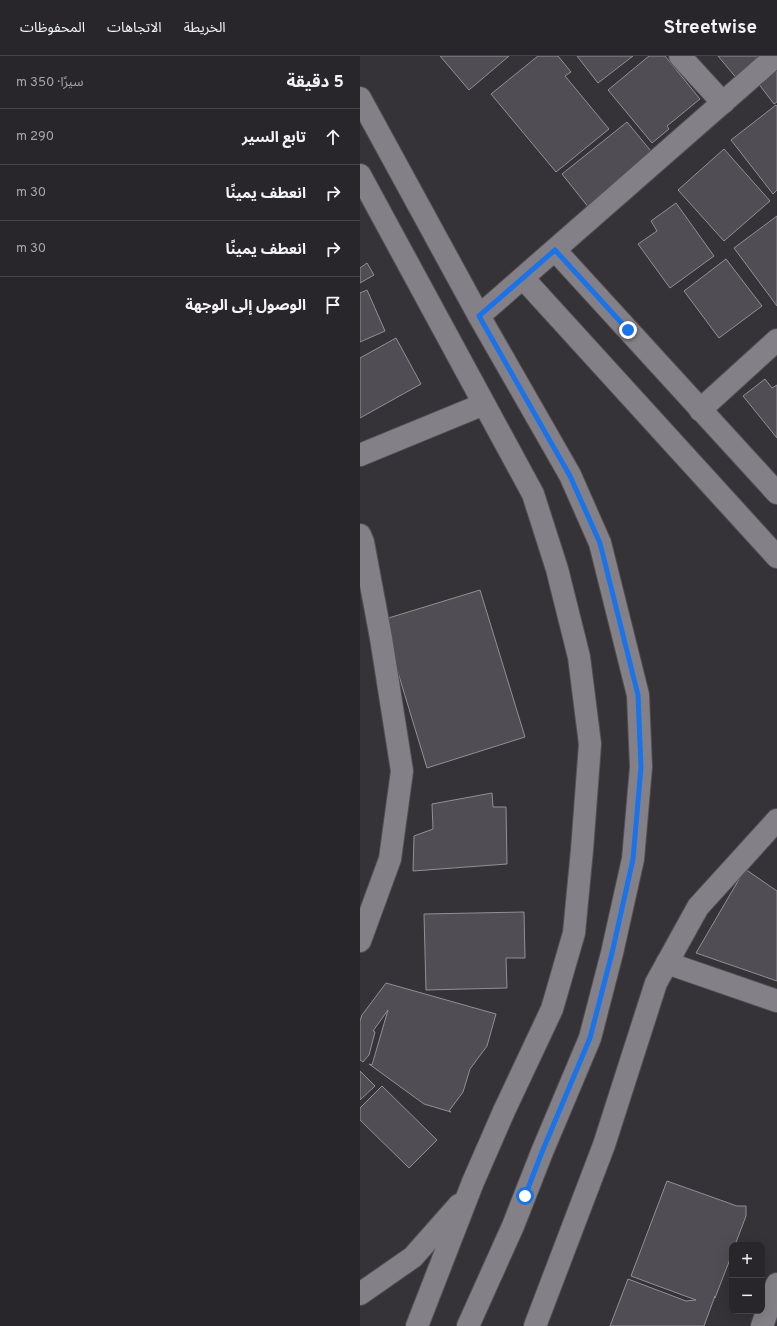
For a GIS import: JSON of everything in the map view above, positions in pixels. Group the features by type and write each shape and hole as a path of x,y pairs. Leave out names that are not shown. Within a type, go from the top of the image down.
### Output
{"street":[{"path":"680,56 722,102"},
{"path":"479,316 776,56"},
{"path":"360,98 479,316 570,476 600,543 638,695 641,767 633,859 612,953 590,1038 542,1152 513,1226 468,1326"},
{"path":"360,175 533,494 557,569 579,657 590,744 574,933 552,1009 504,1111 417,1326"},
{"path":"555,250 777,493"},
{"path":"523,278 777,557"},
{"path":"700,410 777,340"},
{"path":"360,455 484,404"},
{"path":"360,535 363,542 379,631 402,771 390,859 360,942"},
{"path":"535,1326 604,1145 656,983 698,907 777,820"},
{"path":"668,963 777,1001"},
{"path":"360,1294 412,1257 461,1202 474,1182"},
{"path":"762,1326 777,1284"}],"building":[{"path":"440,56 509,56 469,90"},
{"path":"538,56 558,56 571,72 565,76 609,129 556,172 491,94"},
{"path":"577,56 633,56 598,83"},
{"path":"649,56 665,56 700,99 667,126 669,129 652,143 608,90"},
{"path":"718,56 766,56 738,80"},
{"path":"777,69 777,102 774,104 758,83"},
{"path":"776,105 777,190 773,194 731,140"},
{"path":"627,122 655,156 589,208 562,174"},
{"path":"724,149 770,201 724,241 678,190"},
{"path":"676,203 714,256 670,288 638,244 657,231 651,221"},
{"path":"777,216 777,306 734,248"},
{"path":"726,259 762,306 719,338 684,291"},
{"path":"367,263 374,275 360,283 360,268"},
{"path":"367,290 385,331 360,342 360,293"},
{"path":"396,338 421,384 360,418 360,358"},
{"path":"765,379 772,388 777,385 777,438 743,396"},
{"path":"480,590 525,737 427,768 382,620"},
{"path":"492,793 493,807 506,807 507,864 413,871 414,836 433,829 432,804"},
{"path":"745,869 777,891 777,981 696,953"},
{"path":"524,912 525,958 506,958 507,988 426,990 424,914"},
{"path":"386,983 496,1014 487,1046 470,1069 463,1092 449,1111 451,1112 424,1104 369,1064 372,1065 388,1010 373,1031 375,1032 369,1055 363,1062 360,1060 360,1021 362,1015"},
{"path":"360,1071 375,1086 360,1100"},
{"path":"382,1086 437,1140 409,1168 360,1120 360,1108"},
{"path":"667,1181 737,1206 746,1206 746,1216 736,1242 729,1242 729,1262 704,1326 610,1326 628,1279 686,1301 696,1300 631,1276"}],"route":[{"path":"525,1196 590,1038 612,953 633,859 641,767 638,695 600,543 570,476 479,316 555,250 628,330"}]}
